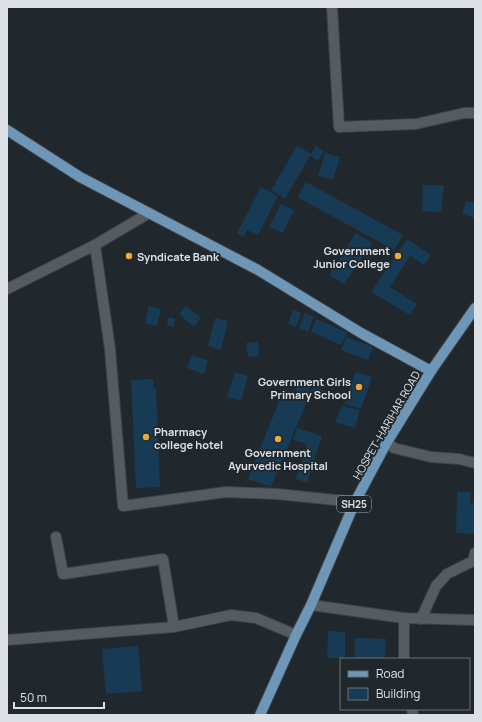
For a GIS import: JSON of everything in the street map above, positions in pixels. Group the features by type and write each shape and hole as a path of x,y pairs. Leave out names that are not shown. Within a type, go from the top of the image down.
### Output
{"main road":[{"path":"7,130 80,177 258,270 361,332 431,371"},
{"name":"HOSPET-HARIHAR ROAD","path":"260,715 311,605 355,502 387,442 431,371 475,308"}],"street":[{"path":"332,7 339,128 416,124 464,113 475,113"},
{"path":"7,289 95,245 149,213"},
{"path":"95,245 110,349 123,506 226,492 277,494 355,502"},
{"path":"387,442 394,448 431,457 459,459 475,463"},
{"path":"56,537 63,574 163,559 174,627"},
{"path":"422,619 436,586 447,574 473,561 475,553"},
{"path":"311,605 404,618 475,620"},
{"path":"7,640 174,627 231,615 256,618 296,635"},
{"path":"404,618 404,658"}],"building":[{"path":"297,146 311,154 316,146 324,151 318,161 310,156 285,199 271,190"},
{"path":"325,153 340,157 333,180 318,176"},
{"path":"306,182 403,235 394,250 297,197"},
{"path":"423,185 444,185 441,212 422,211"},
{"path":"261,187 278,196 258,235 247,230 244,237 237,233"},
{"path":"466,201 475,203 475,218 462,214"},
{"path":"281,204 294,210 283,233 269,227"},
{"path":"356,233 372,243 344,284 329,275"},
{"path":"407,239 431,255 424,265 410,256 390,287 417,304 410,315 371,292"},
{"path":"149,306 161,309 157,326 145,323"},
{"path":"186,306 201,318 194,327 179,314"},
{"path":"293,310 301,313 296,327 288,324"},
{"path":"305,313 314,317 308,332 299,328"},
{"path":"168,318 175,318 174,326 167,326"},
{"path":"215,318 228,321 221,350 208,346"},
{"path":"316,319 347,332 341,345 311,332"},
{"path":"346,337 373,347 368,360 341,350"},
{"path":"258,342 259,356 248,357 246,343"},
{"path":"192,355 208,361 204,374 187,368"},
{"path":"235,372 248,376 241,401 227,397"},
{"name":"Government Girls Primary School","path":"356,372 372,377 361,409 344,404"},
{"path":"300,378 312,383 308,395 295,391"},
{"name":"Pharmacy college hotel","path":"153,379 153,388 156,388 160,487 136,488 131,380"},
{"path":"314,386 326,391 323,397 311,392"},
{"name":"Government Ayurvedic Hospital","path":"284,389 308,399 271,487 248,479"},
{"path":"342,406 360,410 355,428 335,422"},
{"path":"297,428 322,436 307,483 296,479 307,444 293,440"},
{"path":"457,492 471,492 470,503 475,503 475,534 456,533"},
{"path":"328,631 345,632 345,658 327,658"},
{"path":"355,638 386,639 385,658 354,658"},
{"path":"138,646 142,691 106,694 102,649"}],"place":[{"name":"Syndicate Bank","path":"129,256"},
{"name":"Government Junior College","path":"398,256"},
{"name":"Government Girls Primary School","path":"359,387"},
{"name":"Pharmacy college hotel","path":"146,437"},
{"name":"Government Ayurvedic Hospital","path":"278,439"}]}
